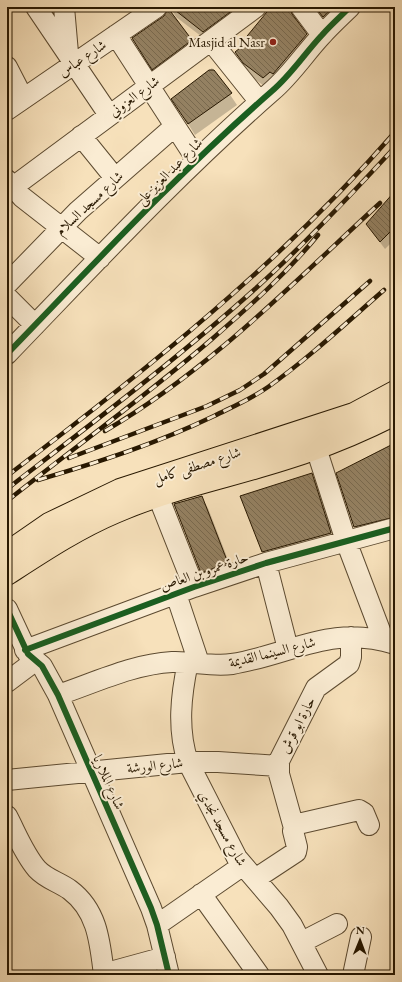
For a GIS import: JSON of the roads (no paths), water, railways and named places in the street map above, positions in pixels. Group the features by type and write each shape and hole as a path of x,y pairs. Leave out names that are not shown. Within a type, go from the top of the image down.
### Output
{"main road":[{"name":"شارع مصطفى كامل","path":"7,553 49,524 120,490 354,414 395,392"},
{"name":"شارع مصطفى كامل","path":"7,574 54,544 114,512 158,496 316,448 364,430 395,414"}],"street":[{"path":"36,7 109,115"},
{"path":"64,7 71,60"},
{"name":"شارع عباس","path":"7,110 71,60 116,35 157,7"},
{"name":"شارع العزوني","path":"10,183 81,136 256,7"},
{"path":"301,7 322,35"},
{"name":"شارع عبد العزيز على","path":"7,354 197,160 287,76 322,35 350,7"},
{"path":"116,35 197,160"},
{"path":"210,40 259,101"},
{"path":"7,67 23,98"},
{"name":"شارع مسجد السلام","path":"7,284 60,228 175,126"},
{"path":"81,136 115,178"},
{"path":"10,183 60,228 100,258"},
{"path":"7,297 35,325"},
{"path":"316,448 346,541 389,643"},
{"path":"158,496 185,590 194,663"},
{"name":"حارة عمرو بن العاص","path":"7,682 30,655 185,590 266,563 395,528"},
{"path":"266,563 288,649"},
{"name":"شارع الملاريا","path":"7,609 30,655 42,666 58,695 157,925 167,966"},
{"name":"شارع السينما القديمة","path":"58,695 138,668 171,662 230,664 311,642 351,637 389,643"},
{"name":"حارة ابو قرش","path":"249,873 296,852 297,847 293,834 294,828 279,766 281,756 316,688 349,664 351,657 351,637"},
{"name":"شارع مسجد نجدي","path":"194,663 184,680 181,715 184,750 188,762 249,873 279,907 302,942 318,975"},
{"name":"شارع الورشة","path":"7,780 188,762 218,762 279,766"},
{"path":"294,828 298,824 359,810 364,813 369,825"},
{"path":"7,816 37,869 46,877 70,890 84,903 90,913 98,935 104,974 167,966"},
{"path":"157,925 202,894 249,873"},
{"path":"202,894 259,975"},
{"path":"302,942 337,924"},
{"path":"353,975 361,937"}],"railway":[{"path":"7,476 109,397 210,314 306,226 395,132"},
{"path":"7,489 102,416 195,341 255,289 326,220 395,147"},
{"path":"105,431 143,407 214,354 282,294 380,203"},
{"path":"7,501 136,401 212,339 254,302 318,235"},
{"path":"69,458 207,406 240,390 264,374 370,281"},
{"path":"38,480 106,459 171,435 248,399 268,387 298,364 384,290"}],"place":[{"name":"Masjid al Nasr","path":"273,42"}]}
